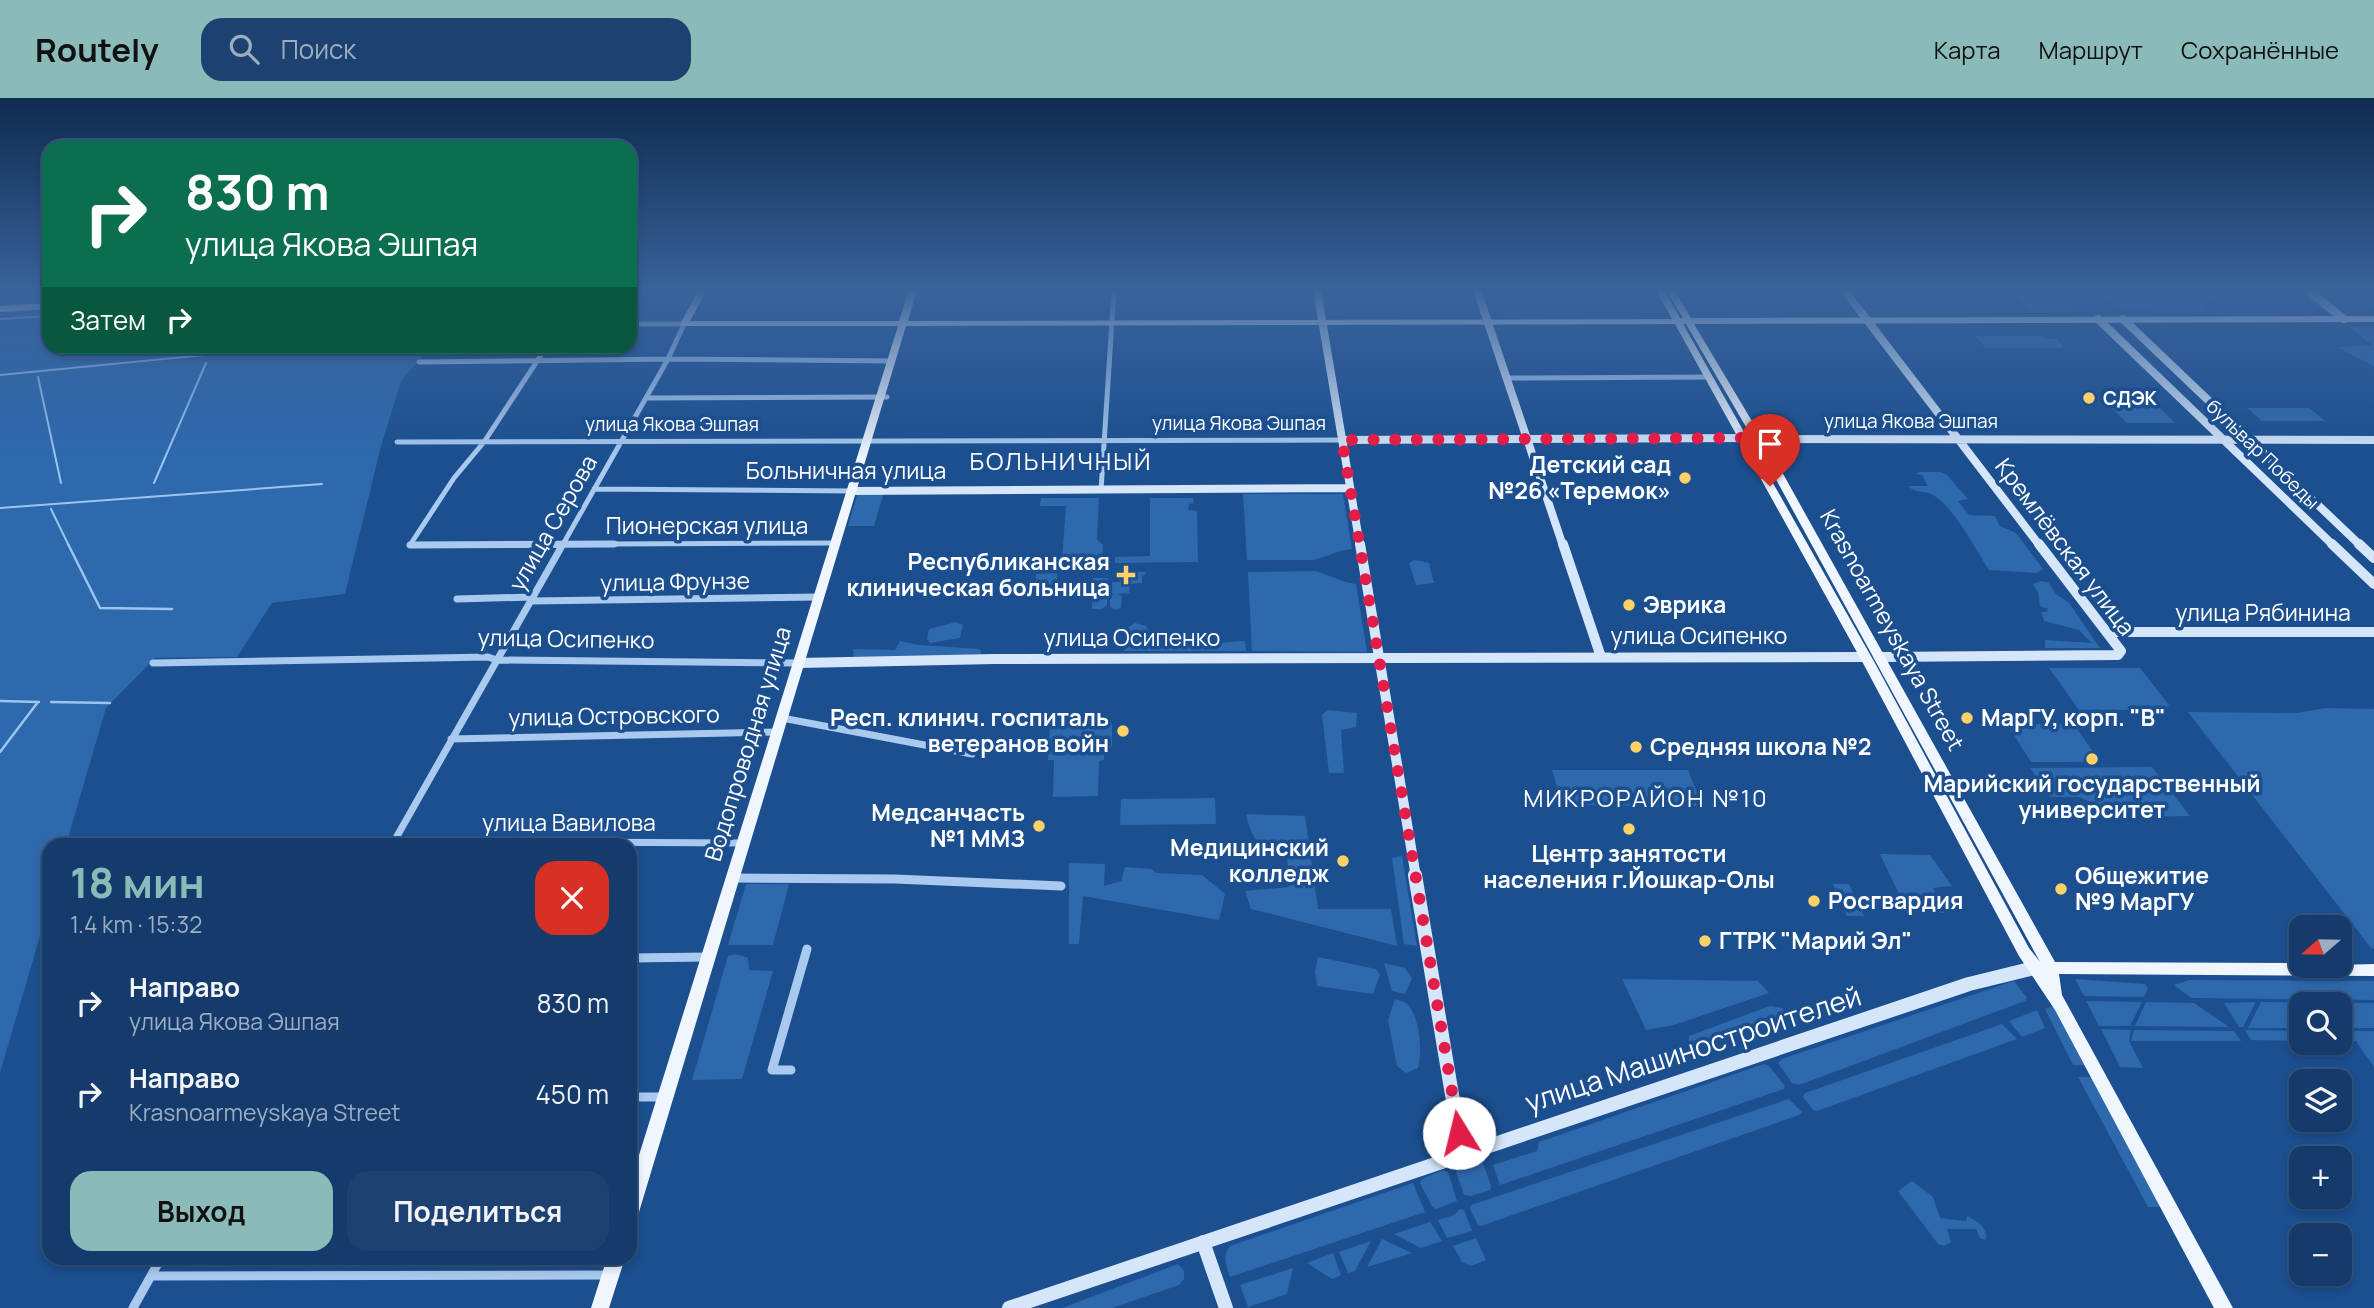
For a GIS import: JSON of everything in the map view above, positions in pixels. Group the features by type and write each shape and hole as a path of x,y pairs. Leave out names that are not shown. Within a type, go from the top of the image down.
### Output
{"main road":[{"name":"Водопроводная улица","path":"637,1189 867,441 884,397 897,346"},
{"name":"Krasnoarmeyskaya Street","path":"1694,346 1709,377 1872,657"},
{"name":"Krasnoarmeyskaya Street","path":"1698,346 1757,439 2224,1308"},
{"name":"улица Якова Эшпая","path":"1744,438 1757,439"},
{"name":"улица Машиностроителей","path":"2042,968 2374,970"},
{"path":"600,1308 613,1267"}],"street":[{"name":"улица Серова","path":"396,838 674,346"},
{"path":"1101,490 1110,346"},
{"path":"1326,346 1462,1154"},
{"path":"1496,346 1601,657"},
{"name":"Кремлёвская улица","path":"1888,346 2109,632 2121,651 2112,656"},
{"name":"бульвар Победы","path":"2127,346 2374,584"},
{"name":"бульвар Победы","path":"2152,346 2374,558"},
{"path":"484,442 542,354"},
{"path":"419,362 668,359 892,361"},
{"path":"1507,378 1709,377"},
{"path":"646,398 884,397"},
{"name":"улица Якова Эшпая","path":"397,442 1744,438"},
{"name":"улица Якова Эшпая","path":"1757,439 2374,440"},
{"name":"Пионерская улица","path":"484,442 454,478 410,545 836,543"},
{"name":"Больничная улица","path":"594,489 852,491 1350,488"},
{"name":"улица Фрунзе","path":"457,599 819,597"},
{"name":"улица Рябинина","path":"2109,632 2374,632"},
{"name":"улица Осипенко","path":"153,663 488,657 496,660 799,663 995,659 2112,656"},
{"path":"782,718 972,754"},
{"name":"улица Островского","path":"451,738 778,732"},
{"name":"улица Вавилова","path":"637,842 744,842"},
{"path":"733,878 895,879 1061,886"},
{"path":"791,1070 772,1070 807,949"},
{"path":"637,958 709,957"},
{"name":"улица Машиностроителей","path":"1009,1308 1997,975 2042,968"},
{"path":"637,1097 665,1097"},
{"path":"1203,1242 1226,1308"},
{"path":"134,1308 157,1265"},
{"path":"151,1276 613,1267"}],"shaded area":[{"path":"0,346 42,346 42,354 424,354 401,381 381,446 345,594 272,603 237,657 155,658 106,708 68,838 42,838 42,929 0,1073"},
{"path":"1985,346 2065,348 1986,348"},
{"path":"2374,346 2374,367 2365,361 2338,347"},
{"path":"2111,407 2159,407 2175,423 2127,423"},
{"path":"2247,408 2309,408 2325,421 2262,421"},
{"path":"1940,472 1947,475 1968,499 1958,501 1969,515 1995,516 2000,526 2016,533 2043,569 2037,573 1989,570 1964,529 1941,501 1933,495 1908,486 1928,486 1922,475 1916,474"},
{"path":"858,492 884,492 874,526 848,526"},
{"path":"1243,494 1343,494 1352,549 1313,560 1247,560"},
{"path":"1041,498 1099,498 1097,539 1103,545 1102,565 1031,566 1032,560 1062,559 1066,506 1040,506"},
{"path":"1150,498 1193,498 1194,503 1189,504 1188,510 1197,511 1198,562 1115,563 1115,557 1150,556"},
{"path":"1415,560 1429,563 1434,583 1416,585 1409,563"},
{"path":"1315,571 1356,584 1367,652 1252,651 1248,572"},
{"path":"1123,572 1146,574 1142,576 1142,583 1130,584 1129,593 1117,594 1122,596 1121,608 1115,610 1110,607 1110,596 1114,594 1112,582 1120,582"},
{"path":"1057,573 1057,595 1035,595 1036,574"},
{"path":"1093,578 1108,578 1107,605 1102,609 1092,609"},
{"path":"2048,582 2056,594 2069,603 2100,648 2045,648 2045,640 2092,643 2079,630 2044,621 2041,612 2048,609 2040,606 2038,592 2033,584"},
{"path":"956,622 963,625 960,638 930,643 927,639 929,629"},
{"path":"1135,623 1146,626 1158,647 1245,641 1246,651 1124,651 1127,628"},
{"path":"900,641 980,649 982,657 854,660 853,649 895,650"},
{"path":"2049,668 2140,668 2169,705 2165,710 2079,710"},
{"path":"2325,708 2374,709 2374,949 2352,923 2352,915 2345,915 2188,712 2297,713"},
{"path":"1328,710 1357,713 1356,727 1341,730 1344,773 1329,773 1322,715"},
{"path":"1112,722 1112,747 1105,747 1104,760 1099,761 1098,796 1053,797 1054,760 1048,760 1050,724"},
{"path":"2007,724 2074,724 2100,762 2031,762"},
{"path":"2152,767 2190,816 2124,817 2079,797 2050,797 2030,768"},
{"path":"1552,770 1688,770 1702,806 1562,805"},
{"path":"1215,798 1216,824 1120,825 1121,799"},
{"path":"1246,814 1305,816 1318,909 1391,909 1397,946 1251,909 1245,891 1289,887 1287,856 1270,852 1259,843 1254,837"},
{"path":"1880,854 1930,855 1952,886 1933,888 1945,913 1907,911"},
{"path":"1402,856 1417,946 1404,944 1392,858"},
{"path":"1069,863 1105,864 1104,886 1121,881 1125,867 1152,869 1156,873 1202,875 1225,894 1219,920 1083,896 1079,944 1069,944"},
{"path":"746,884 789,884 773,945 728,945"},
{"path":"1833,884 1849,884 1864,916 1847,916"},
{"path":"735,954 748,958 749,970 773,971 742,1079 692,1080 728,956"},
{"path":"1318,957 1376,969 1380,975 1373,994 1317,986 1315,971"},
{"path":"1384,963 1405,968 1412,978 1405,994 1392,991"},
{"path":"1622,979 1758,981 1769,993 1674,1025 1646,1030"},
{"path":"2075,979 2145,984 2148,988 2144,997 2084,996"},
{"path":"2189,980 2374,981 2374,1000 2352,1000 2352,992 2289,992 2289,999 2191,998 2174,985"},
{"path":"2014,981 2027,998 2025,1001 1799,1085 1792,1083 1778,1063 1782,1059"},
{"path":"1395,999 1406,1003 1410,1008 1419,1033 1418,1068 1406,1073 1397,1066 1388,1020"},
{"path":"2086,1001 2142,1002 2130,1026 2099,1026"},
{"path":"2146,1002 2194,1003 2229,1027 2135,1026"},
{"path":"2256,1002 2243,1027 2239,1027 2224,1003"},
{"path":"2261,1002 2289,1002 2289,1028 2248,1028"},
{"path":"2352,1003 2374,1003 2374,1028 2352,1028"},
{"path":"1770,1006 1782,1008 1786,1013 1785,1017 1699,1047 1688,1042 1689,1036"},
{"path":"2053,1006 2084,1065 2073,1065 2045,1009"},
{"path":"2037,1010 2045,1028 2022,1037 2009,1021"},
{"path":"2002,1024 2017,1039 1817,1111 1813,1110 1803,1097 1805,1093"},
{"path":"2101,1029 2131,1030 2129,1041 2143,1068 2120,1067"},
{"path":"2134,1030 2234,1031 2241,1041 2131,1041"},
{"path":"2245,1030 2289,1031 2289,1041 2251,1040"},
{"path":"2352,1031 2374,1031 2374,1067 2356,1041 2352,1041"},
{"path":"1764,1064 1769,1066 1785,1086 1784,1089 1500,1185 1493,1165 1537,1151 1539,1142"},
{"path":"2078,1077 2092,1077 2163,1207 2148,1207"},
{"path":"1789,1099 1802,1112 1799,1115 1481,1226 1470,1209 1471,1205"},
{"path":"1479,1159 1483,1163 1490,1190 1471,1196 1464,1195 1457,1168"},
{"path":"1443,1170 1448,1172 1457,1201 1436,1209 1420,1183 1422,1179"},
{"path":"1912,1181 1933,1197 1940,1218 1966,1221 1967,1216 1983,1228 1986,1240 1980,1238 1976,1229 1947,1229 1951,1242 1944,1246 1938,1244 1898,1191"},
{"path":"1413,1183 1425,1212 1230,1277 1225,1257 1230,1246"},
{"path":"1460,1209 1464,1210 1472,1231 1447,1238 1438,1220 1454,1215"},
{"path":"1430,1222 1442,1241 1421,1248 1394,1234"},
{"path":"1476,1238 1486,1260 1471,1266 1462,1262 1453,1246"},
{"path":"1382,1239 1412,1253 1367,1267"},
{"path":"1371,1241 1355,1271 1348,1273 1339,1252"},
{"path":"1333,1253 1341,1275 1332,1279 1307,1263"},
{"path":"1178,1264 1184,1271 1184,1279 1179,1285 1112,1308 1062,1308"},
{"path":"1293,1268 1287,1294 1248,1307 1240,1285"}],"waterway":[{"path":"0,375 215,354"},
{"path":"154,483 206,363"},
{"path":"38,377 61,483"},
{"path":"0,508 322,484"},
{"path":"51,509 69,546"},
{"path":"69,546 100,608 172,609"},
{"path":"0,701 39,702"},
{"path":"0,752 38,702"},
{"path":"51,702 110,703"}],"place":[{"name":"СДЭК","path":"2089,398"},
{"name":"Детский сад №26 «Теремок»","path":"1685,478"},
{"name":"Республиканская клиническая больница","path":"1126,575"},
{"name":"Эврика","path":"1629,605"},
{"name":"МарГУ, корп. \"В\"","path":"1967,718"},
{"name":"Респ. клинич. госпиталь ветеранов войн","path":"1123,731"},
{"name":"Средняя школа №2","path":"1636,747"},
{"name":"Марийский государственный университет","path":"2092,759"},
{"name":"Медсанчасть №1 ММЗ","path":"1039,826"},
{"name":"Центр занятости населения г.Йошкар-Олы","path":"1629,829"},
{"name":"Медицинский колледж","path":"1343,861"},
{"name":"Общежитие №9 МарГУ","path":"2061,889"},
{"name":"Росгвардия","path":"1814,901"},
{"name":"ГТРК \"Марий Эл\"","path":"1705,941"}],"district":[{"name":"БОЛЬНИЧНЫЙ","path":"1061,462"},
{"name":"МИКРОРАЙОН №10","path":"1646,799"}],"route":[{"path":"1459,1133 1342,440 1744,438 1770,486"}]}
